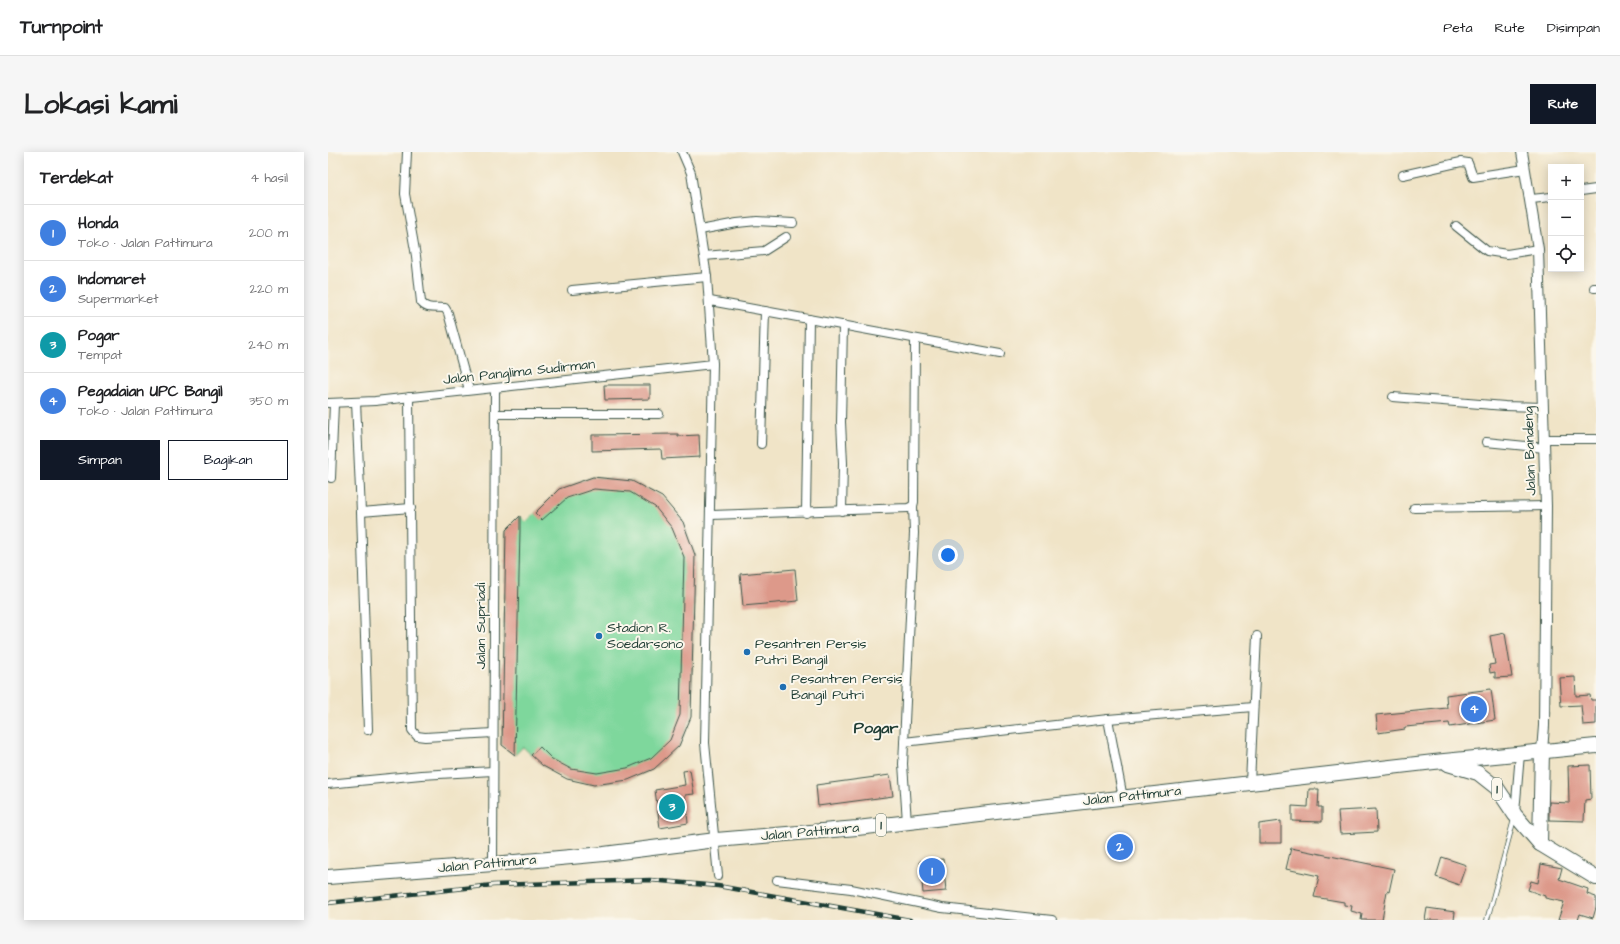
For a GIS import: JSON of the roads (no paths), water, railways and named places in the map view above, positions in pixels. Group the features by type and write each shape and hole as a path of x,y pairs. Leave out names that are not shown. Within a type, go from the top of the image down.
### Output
{"highway":[{"name":"1","path":"1434,762 1596,746"},
{"path":"1540,844 1542,751"},
{"name":"1","path":"1434,762 1458,766 1478,773 1496,788 1515,815 1540,844 1596,878"},
{"name":"Jalan Pattimura","path":"328,877 604,854 716,840 907,822 1434,762"}],"street":[{"path":"407,152 405,194 416,256 421,302 428,308 445,308 448,313 469,390"},
{"path":"682,152 691,173 710,301 713,364 706,743 716,840 718,876"},
{"name":"Jalan Bandeng","path":"1522,152 1531,199 1538,250 1546,506 1544,726 1542,751"},
{"path":"1403,175 1461,162 1468,163 1473,177 1525,169"},
{"path":"1584,191 1596,189"},
{"path":"1531,199 1548,197"},
{"path":"700,230 757,221 793,223"},
{"path":"1456,226 1487,251 1507,254 1538,250"},
{"path":"704,256 764,251 786,237"},
{"path":"572,290 707,277"},
{"path":"710,301 1000,354"},
{"path":"761,444 765,311"},
{"path":"806,513 809,319"},
{"path":"842,511 843,463 841,422 843,325"},
{"path":"907,822 903,764 914,564 913,506 915,339"},
{"name":"Jalan Panglima Sudirman","path":"331,404 713,364"},
{"name":"Jalan Supriadi","path":"493,864 495,388"},
{"path":"409,397 412,730 417,736 425,737 493,733"},
{"path":"1393,397 1505,406 1543,407"},
{"path":"356,402 362,512 368,730"},
{"path":"331,404 332,478"},
{"path":"495,414 659,414"},
{"path":"1486,442 1544,444 1596,439"},
{"path":"711,515 806,513 908,508 913,506"},
{"path":"1414,508 1546,506"},
{"path":"362,512 411,508"},
{"path":"1250,783 1257,636"},
{"path":"904,742 1108,719 1253,706"},
{"path":"1108,719 1123,798"},
{"path":"1515,815 1520,754"},
{"path":"328,784 421,775 493,771"},
{"path":"777,880 851,889 942,908 1052,920"}],"lane":[{"path":"1488,920 1515,815"}],"railway":[{"path":"328,903 493,885 650,880 718,886 910,920"}],"place":[{"name":"Stadion R. Soedarsono","path":"599,636"},
{"name":"Pesantren Persis Putri Bangil","path":"747,652"},
{"name":"Pesantren Persis Bangil Putri","path":"783,687"},
{"name":"Pegadaian UPC Bangil","path":"1474,709"},
{"name":"Pogar","path":"672,807"},
{"name":"Indomaret","path":"1120,847"},
{"name":"Honda","path":"932,871"}],"district":[{"name":"Pogar","path":"876,728"}]}
